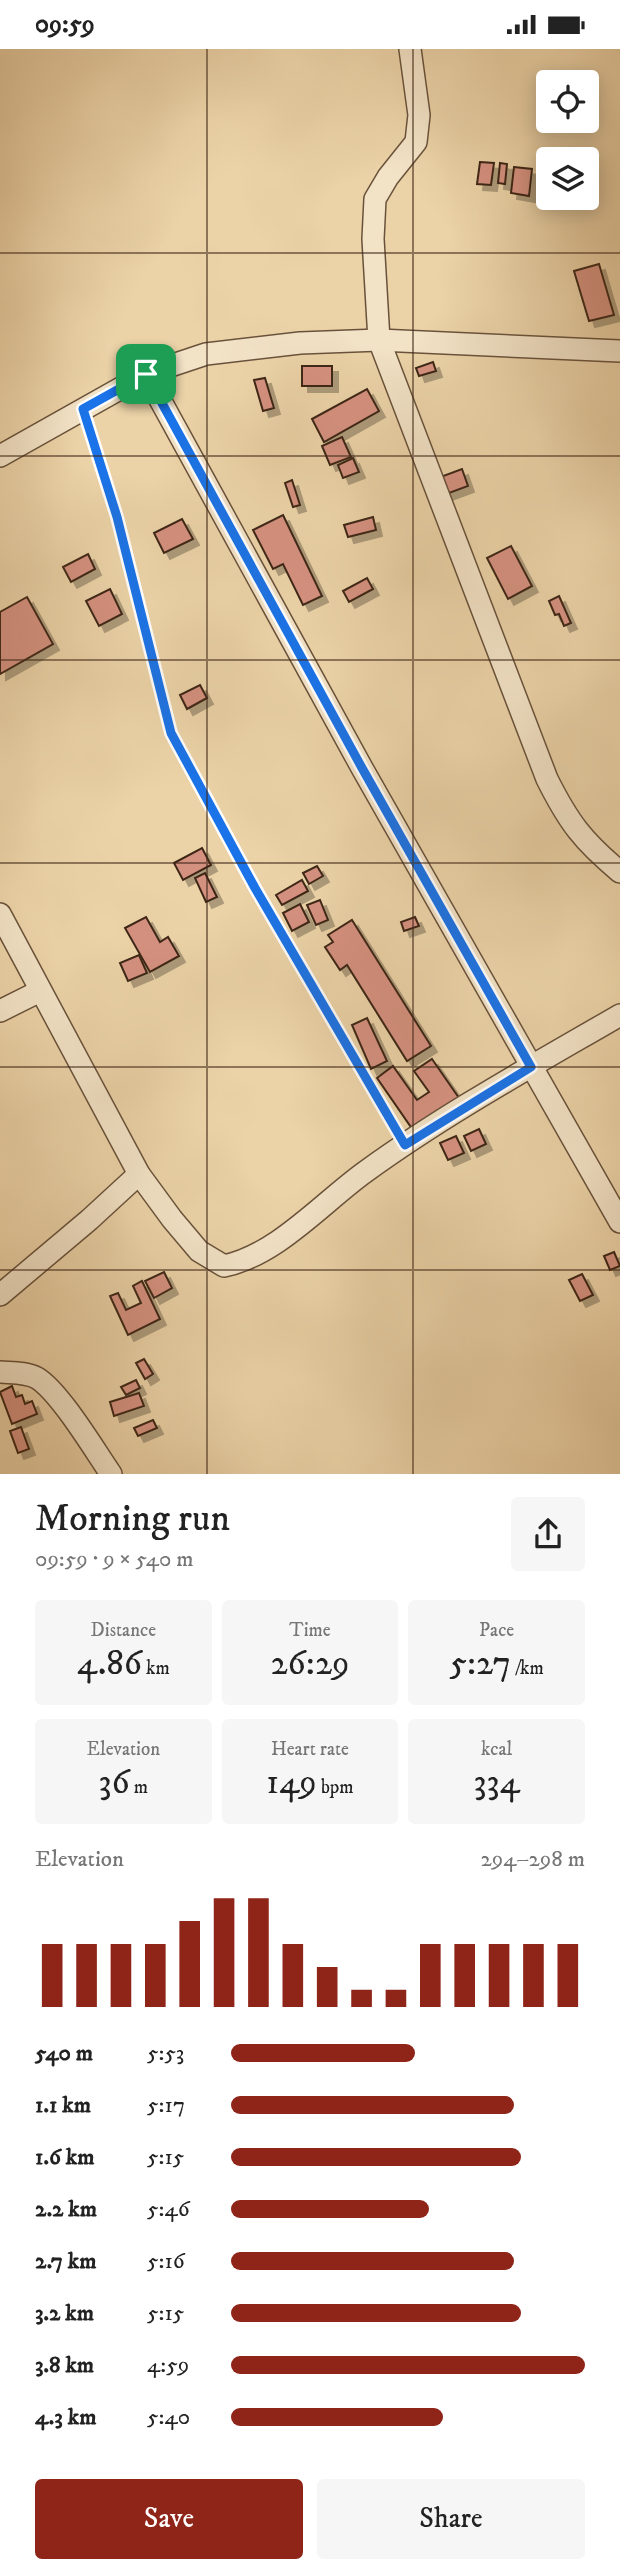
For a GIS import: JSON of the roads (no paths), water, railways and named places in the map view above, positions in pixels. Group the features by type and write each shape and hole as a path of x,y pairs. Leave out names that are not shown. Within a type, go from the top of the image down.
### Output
{"street":[{"path":"410,49 419,115 416,142 388,177 375,199 373,239 379,340 547,779 564,814 589,846 620,872"},
{"path":"0,456 146,374 206,354 260,346 379,340 620,351"},
{"path":"146,374 362,768 620,1222"},
{"path":"0,914 139,1174 199,1251 224,1266 240,1262 282,1237 364,1172 405,1145 620,1016"},
{"path":"0,1011 40,991"},
{"path":"0,1295 139,1174"},
{"path":"0,1372 24,1373 44,1384 111,1474"}]}
